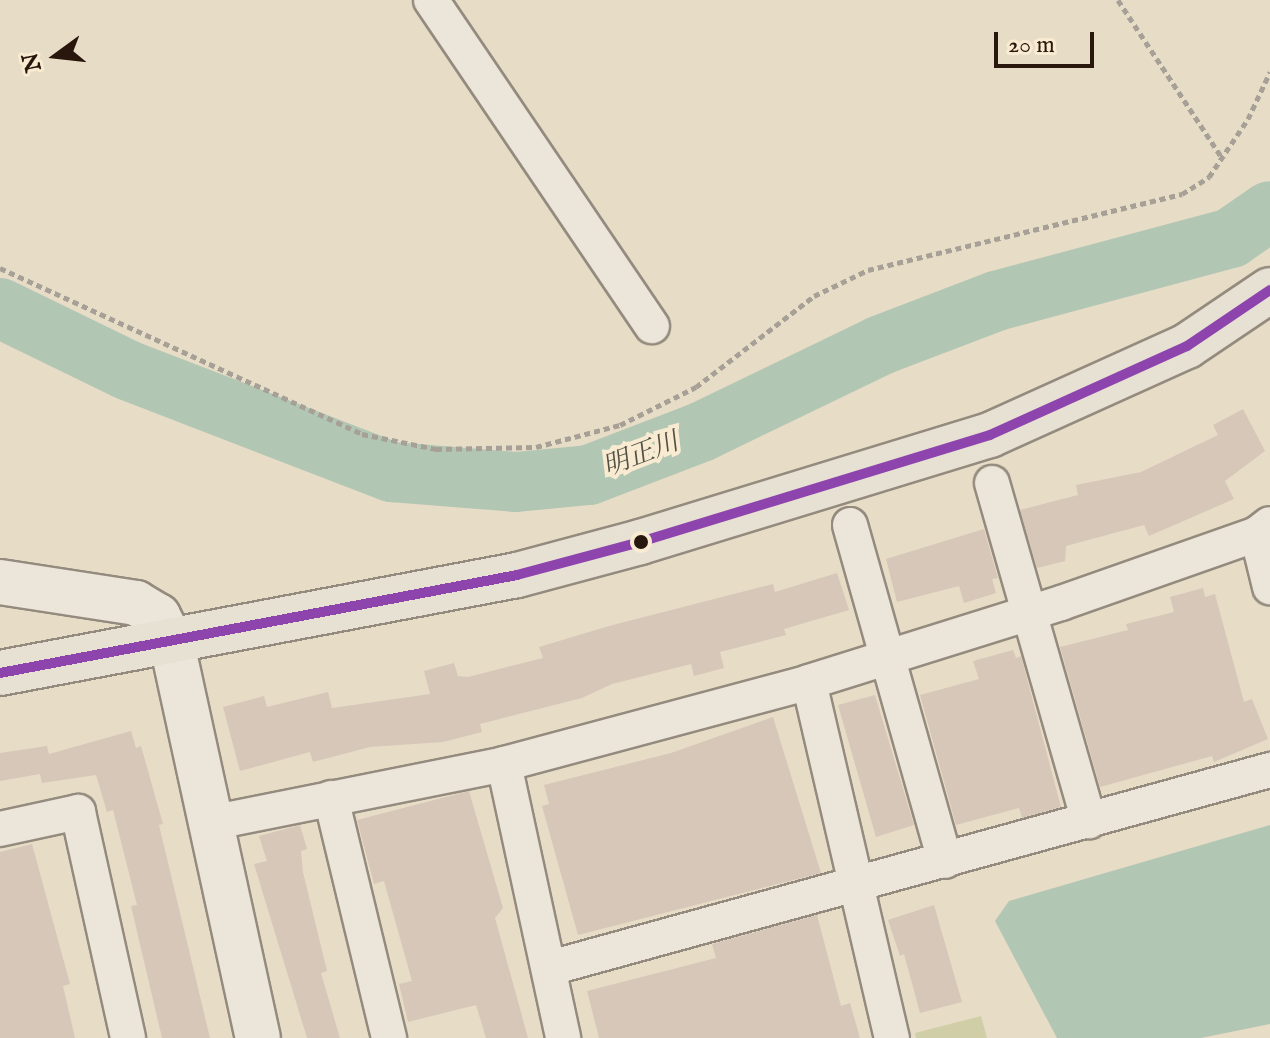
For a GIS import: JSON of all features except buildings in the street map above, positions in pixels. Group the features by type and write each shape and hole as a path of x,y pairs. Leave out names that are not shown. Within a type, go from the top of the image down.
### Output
{"main road":[{"path":"0,673 172,644 517,575 990,435 1095,392 1187,346 1270,290"}],"street":[{"path":"431,0 652,326"},
{"path":"992,483 1089,821"},
{"path":"850,525 945,861"},
{"path":"210,823 504,764 809,682 1027,613 1263,529 1270,587"},
{"path":"0,582 136,603 158,616 172,644 258,1038"},
{"path":"809,682 859,885 892,1038"},
{"path":"504,764 563,1038"},
{"path":"550,968 1270,770"},
{"path":"331,798 389,1038"},
{"path":"0,829 78,812 128,1038"}],"path":[{"path":"1118,0 1222,158"}],"shaded area":[{"path":"1270,825 1270,1024 1201,1038 1057,1038 995,921 1009,901"},
{"path":"981,1016 987,1038 916,1038 915,1033"}],"waterway":[{"name":"明正川","path":"0,308 127,370 392,472 516,482 589,475 701,432 881,345 996,301 1231,238 1270,211"}],"transit line":[{"path":"0,673 517,575 640,542 990,435 1187,346 1270,290"}]}
